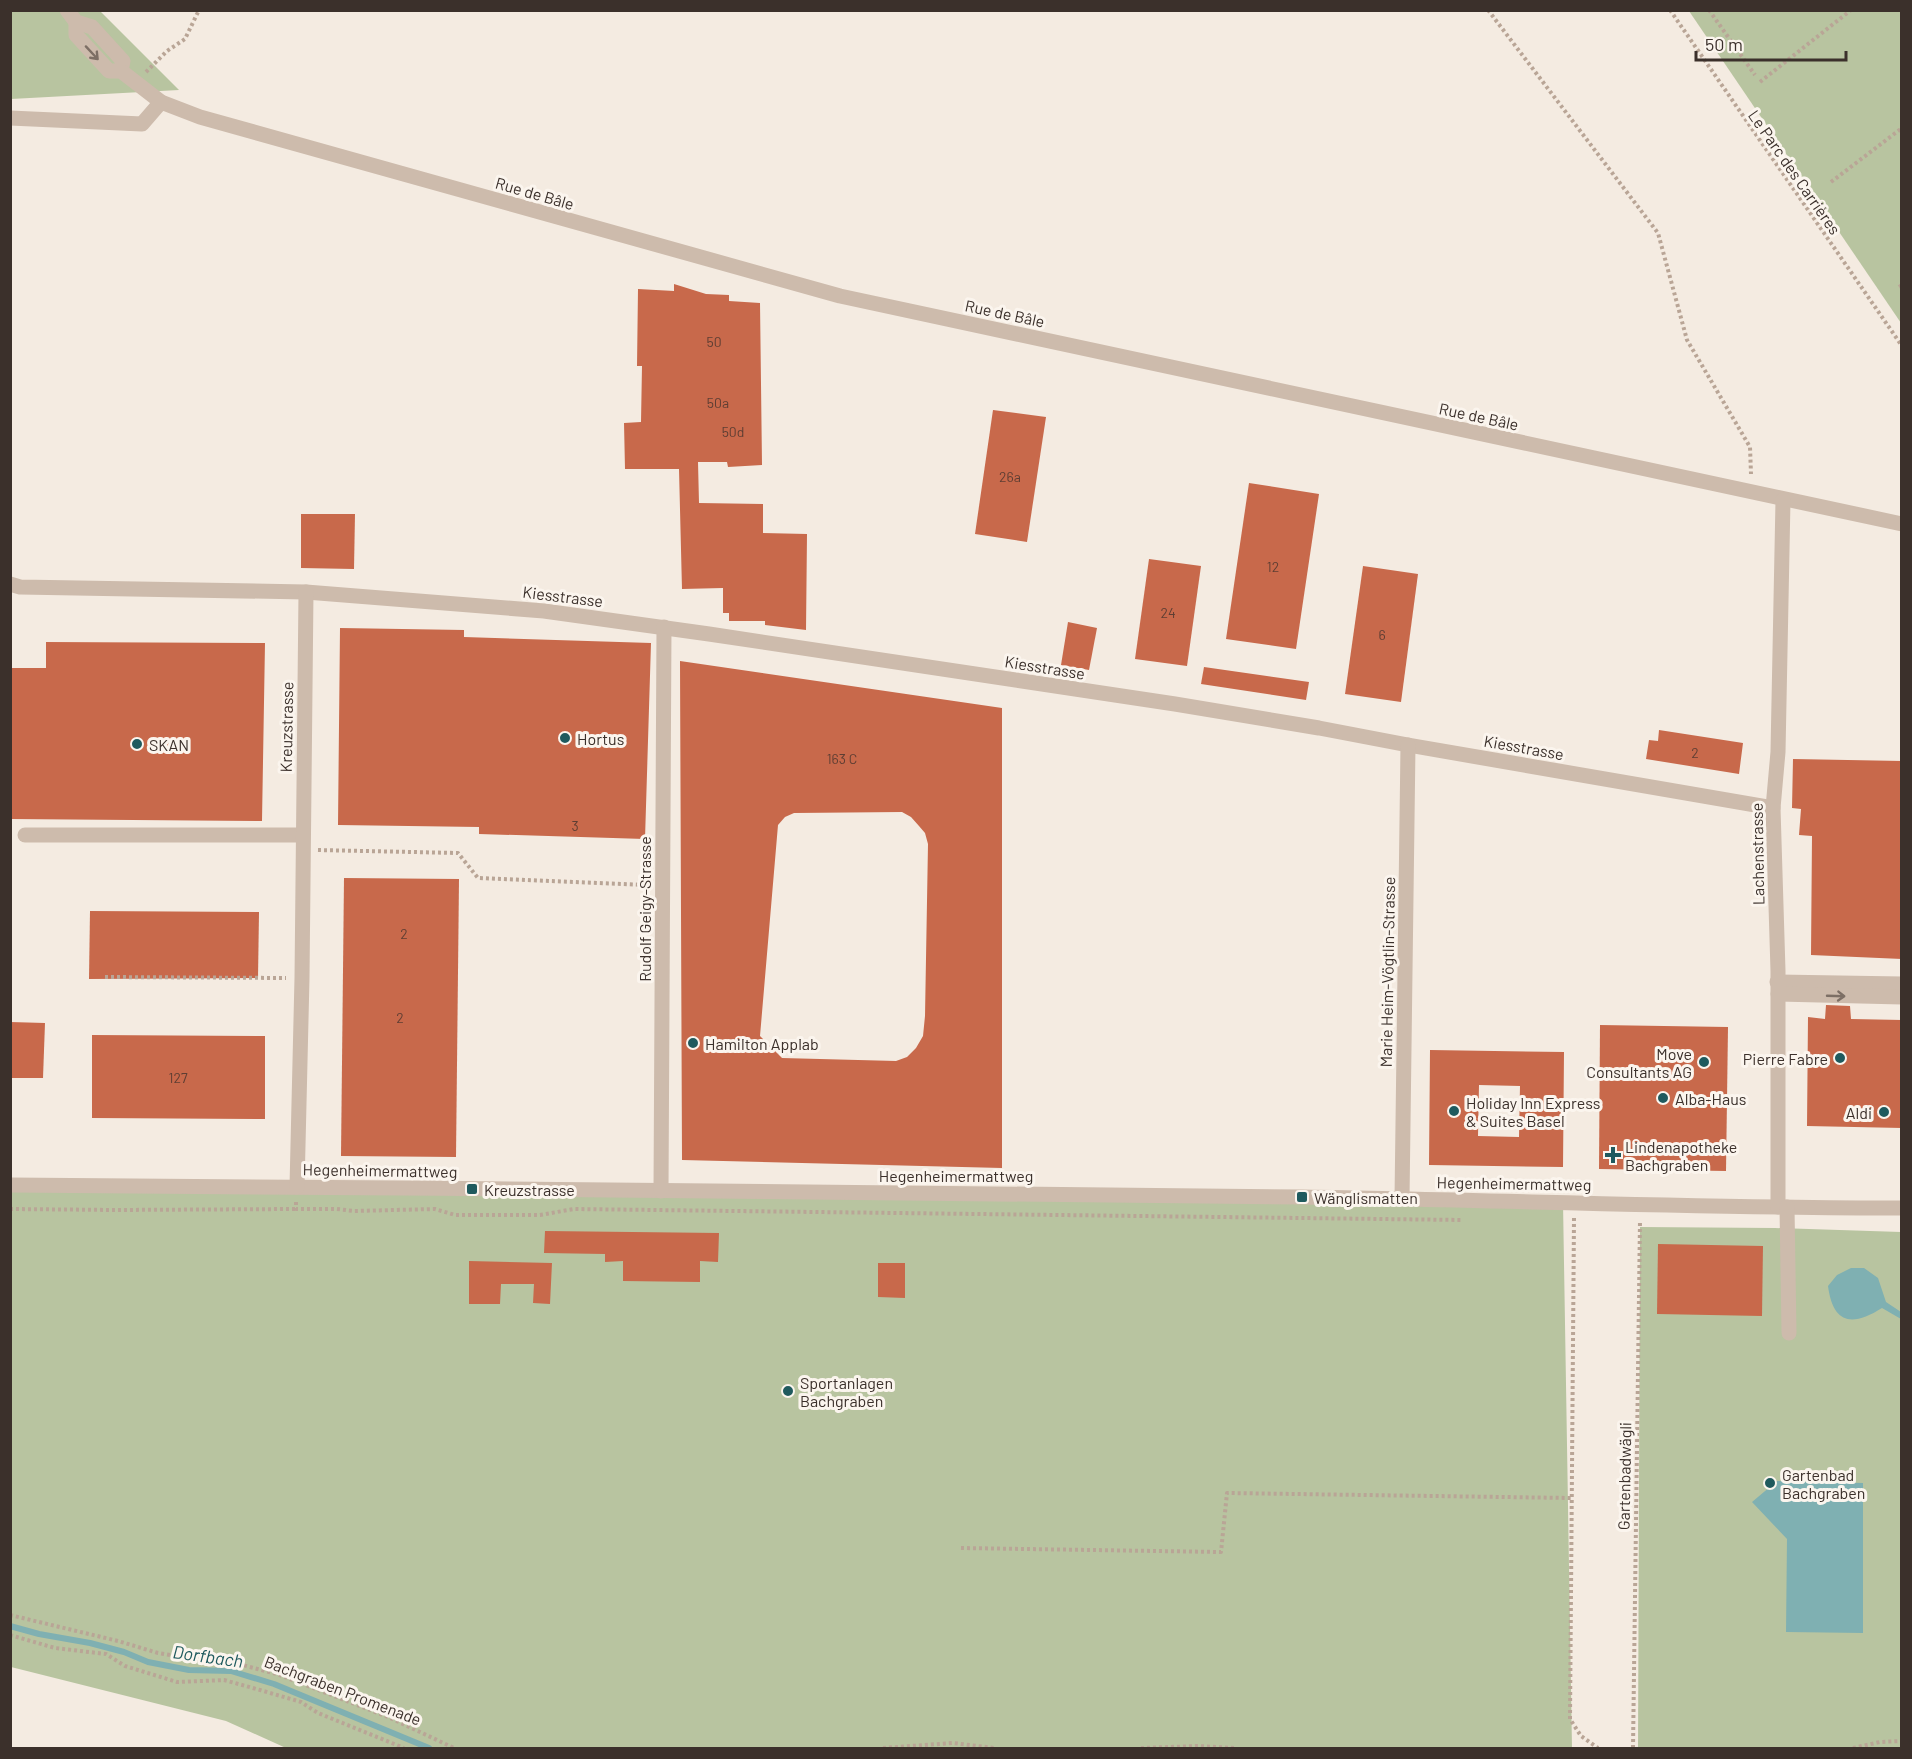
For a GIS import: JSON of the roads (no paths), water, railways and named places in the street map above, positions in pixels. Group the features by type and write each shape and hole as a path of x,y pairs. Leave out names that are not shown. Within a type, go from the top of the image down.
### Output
{"street":[{"name":"Rue de Bâle","path":"72,16 76,35 109,71 120,71 161,102 200,117 840,296 1902,525"},
{"path":"10,118 142,124 161,102"},
{"name":"Lachenstrasse","path":"1783,500 1778,752 1773,808 1783,1207 1790,1333"},
{"name":"Kiesstrasse","path":"10,584 21,587 306,592 544,611 1175,704 1773,808"},
{"name":"Kreuzstrasse","path":"297,1187 302,978 306,592"},
{"name":"Rudolf Geigy-Strasse","path":"661,1191 664,627"},
{"name":"Marie Heim-Vögtlin-Strasse","path":"1402,1199 1408,745"},
{"path":"24,835 302,842"},
{"path":"1777,988 1902,984"},
{"path":"1777,988 1902,997"},
{"name":"Hegenheimermattweg","path":"10,1185 1012,1193 1902,1208"}],"water":[{"path":"1851,1268 1864,1268 1878,1278 1886,1302 1901,1312 1901,1319 1882,1308 1862,1318 1853,1319 1839,1315 1834,1308 1828,1286 1837,1275"},
{"path":"1777,1481 1863,1483 1863,1633 1786,1632 1787,1539 1752,1502"}],"waterway":[{"name":"Dorfbach","path":"10,1626 90,1643 124,1652 148,1662 189,1670 231,1671 274,1684 429,1748"}],"place":[{"name":"Hortus","path":"565,738"},
{"name":"SKAN","path":"137,744"},
{"name":"Hamilton Applab","path":"693,1043"},
{"name":"Pierre Fabre","path":"1840,1058"},
{"name":"Move Consultants AG","path":"1704,1062"},
{"name":"Alba-Haus","path":"1663,1098"},
{"name":"Holiday Inn Express & Suites Basel","path":"1454,1111"},
{"name":"Aldi","path":"1884,1112"},
{"name":"Lindenapotheke Bachgraben","path":"1613,1155"},
{"name":"Kreuzstrasse","path":"472,1189"},
{"name":"Wänglismatten","path":"1302,1197"},
{"name":"Sportanlagen Bachgraben","path":"788,1391"},
{"name":"Gartenbad Bachgraben","path":"1770,1483"}]}
